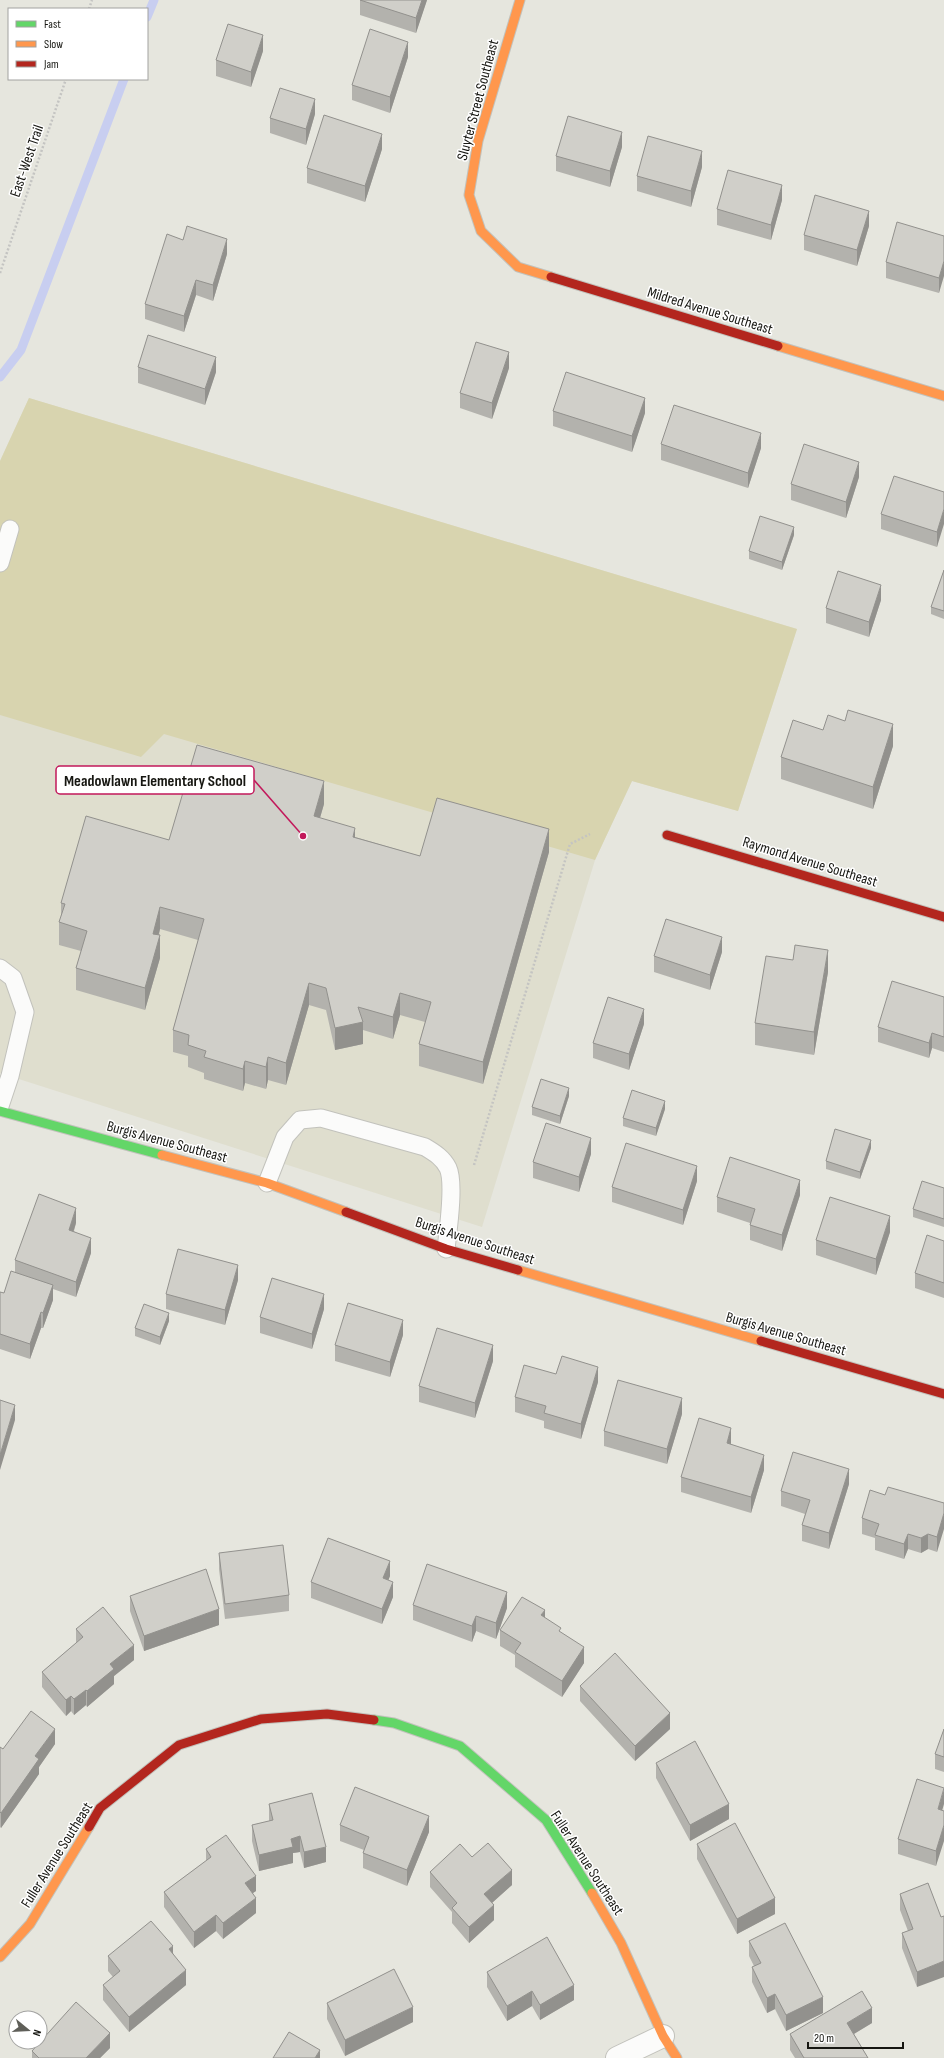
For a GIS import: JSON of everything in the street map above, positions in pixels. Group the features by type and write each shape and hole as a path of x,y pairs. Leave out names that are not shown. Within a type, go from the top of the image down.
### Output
{"street":[{"name":"Sluyter Street Southeast","path":"480,231 469,196 478,141 520,0"},
{"name":"Mildred Avenue Southeast","path":"480,231 518,267 944,396"},
{"name":"Raymond Avenue Southeast","path":"667,834 944,917"},
{"name":"Burgis Avenue Southeast","path":"0,1111 267,1183 446,1249 944,1394"},
{"name":"Fuller Avenue Southeast","path":"0,1957 30,1924 100,1808 178,1745 261,1719 327,1714 394,1723 460,1746 546,1820 581,1874 621,1943 663,2036 677,2058"},
{"path":"617,2058 663,2036"}],"lane":[{"path":"0,563 10,530"},
{"path":"0,968 13,978 25,1012 10,1076 0,1106"},
{"path":"267,1183 285,1137 300,1120 321,1118 426,1147 439,1155 448,1169 450,1191 446,1249"}],"path":[{"name":"East-West Trail","path":"0,273 66,80"},
{"path":"474,1168 570,844 590,834"}],"shaded area":[{"path":"29,398 797,629 738,811 632,781 595,860 482,1227 0,1073 0,461"},
{"path":"29,398 797,629 738,811 632,781 595,860 164,734 141,757 0,715 0,461"}],"building":[{"path":"360,0 422,0 416,18"},
{"path":"228,24 263,35 251,72 216,60"},
{"path":"370,29 408,42 390,97 352,85"},
{"path":"280,88 315,99 306,129 270,118"},
{"path":"324,115 382,134 365,186 307,168"},
{"path":"568,116 622,132 610,171 556,156"},
{"path":"648,136 702,151 691,191 637,176"},
{"path":"728,170 782,185 771,225 717,209"},
{"path":"815,195 869,211 857,250 804,235"},
{"path":"897,222 944,236 944,261 939,278 886,262"},
{"path":"187,226 227,239 213,285 196,280 184,316 145,304 167,234 183,240"},
{"path":"148,335 216,357 205,389 138,367"},
{"path":"476,342 509,352 492,403 460,393"},
{"path":"566,372 645,398 632,436 553,411"},
{"path":"674,405 761,433 748,473 661,444"},
{"path":"804,444 859,462 846,502 791,484"},
{"path":"894,476 944,492 944,509 937,532 881,514"},
{"path":"760,516 794,527 782,562 749,551"},
{"path":"944,570 944,611 931,607"},
{"path":"838,571 881,585 869,622 826,608"},
{"path":"848,710 893,724 873,787 781,757 793,720 823,730 828,715 845,721"},
{"path":"197,745 324,781 314,816 355,828 353,837 420,856 437,798 549,829 483,1062 419,1044 431,1002 400,993 393,1017 358,1007 363,1022 335,1028 326,988 309,983 286,1063 268,1057 266,1067 245,1061 243,1069 204,1057 206,1051 188,1045 189,1035 173,1030 204,919 160,907 153,934 160,935 145,988 76,968 87,931 59,922 65,904 61,903 86,816 169,840"},
{"path":"666,919 722,937 710,975 654,956"},
{"path":"795,945 828,950 814,1032 755,1023 766,956 793,960"},
{"path":"892,981 944,997 944,1037 932,1033 929,1043 878,1027"},
{"path":"608,997 644,1009 629,1054 593,1043"},
{"path":"541,1079 569,1088 560,1116 532,1107"},
{"path":"632,1090 665,1101 656,1128 623,1118"},
{"path":"546,1123 591,1138 579,1177 533,1162"},
{"path":"835,1129 871,1140 860,1172 826,1161"},
{"path":"626,1143 697,1166 683,1210 612,1187"},
{"path":"730,1157 800,1180 782,1235 750,1225 755,1209 717,1197"},
{"path":"922,1181 944,1188 944,1219 913,1209"},
{"path":"39,1194 76,1208 69,1230 91,1238 76,1282 15,1260"},
{"path":"830,1197 890,1216 876,1259 816,1240"},
{"path":"927,1235 944,1241 944,1283 915,1273"},
{"path":"178,1249 238,1265 225,1310 166,1294"},
{"path":"11,1271 53,1285 43,1313 41,1312 30,1344 0,1334 0,1292 4,1293"},
{"path":"272,1278 324,1294 312,1334 260,1317"},
{"path":"348,1303 403,1320 390,1362 335,1345"},
{"path":"144,1304 169,1313 160,1337 135,1328"},
{"path":"437,1328 493,1345 475,1403 419,1386"},
{"path":"562,1356 598,1367 581,1424 544,1413 546,1406 515,1397 524,1365 556,1374"},
{"path":"618,1380 682,1398 667,1449 604,1431"},
{"path":"0,1400 15,1405 0,1455"},
{"path":"699,1418 731,1428 727,1443 764,1455 751,1497 681,1477"},
{"path":"793,1452 849,1469 829,1533 802,1525 810,1500 781,1491"},
{"path":"888,1487 944,1503 944,1513 937,1537 928,1534 921,1538 908,1534 904,1544 875,1535 879,1524 862,1518 870,1490 885,1495"},
{"path":"328,1538 390,1561 383,1578 393,1582 382,1609 311,1582"},
{"path":"283,1545 289,1595 225,1604 219,1553"},
{"path":"427,1564 507,1592 496,1623 476,1616 472,1626 413,1605"},
{"path":"206,1569 219,1609 144,1636 130,1596"},
{"path":"522,1597 545,1610 541,1615 561,1628 559,1631 584,1647 562,1681 515,1652 521,1643 500,1630"},
{"path":"103,1607 134,1645 110,1664 114,1669 87,1691 86,1690 74,1699 71,1696 66,1700 42,1672 83,1637 76,1629"},
{"path":"615,1653 670,1713 635,1746 580,1686"},
{"path":"31,1711 55,1729 35,1756 39,1759 1,1813 0,1747 3,1749"},
{"path":"944,1729 944,1757 935,1754"},
{"path":"695,1741 729,1804 690,1825 656,1763"},
{"path":"917,1779 944,1788 938,1809 944,1811 944,1825 936,1851 898,1839"},
{"path":"355,1787 429,1816 407,1870 363,1853 369,1837 340,1825"},
{"path":"312,1793 326,1847 304,1852 300,1836 291,1839 293,1847 259,1855 252,1825 273,1820 269,1804"},
{"path":"735,1823 775,1898 737,1919 697,1844"},
{"path":"226,1835 256,1876 245,1883 256,1898 223,1923 216,1915 194,1932 164,1892 211,1857 206,1849"},
{"path":"488,1843 512,1870 484,1894 494,1905 469,1927 452,1908 457,1903 430,1872 460,1844 472,1857"},
{"path":"928,1883 941,1917 944,1916 944,1961 917,1972 902,1933 913,1929 900,1894"},
{"path":"151,1921 173,1946 169,1949 186,1970 129,2017 103,1985 120,1971 108,1956"},
{"path":"785,1923 823,1997 786,2015 775,1994 767,1998 752,1967 761,1963 749,1941"},
{"path":"547,1937 574,1985 540,2005 532,1991 507,2006 487,1972"},
{"path":"394,1969 413,2007 345,2040 327,2003"},
{"path":"862,1991 872,2008 847,2023 868,2058 804,2058 790,2034"},
{"path":"76,2002 110,2033 86,2058 39,2058 32,2051 48,2050 48,2033"},
{"path":"289,2032 320,2050 315,2058 273,2058"}],"waterway":[{"path":"148,15 154,0"},
{"path":"0,377 21,350 124,80"}],"traffic: fast":[{"path":"0,1111 162,1155"},
{"path":"374,1720 394,1723 460,1746 546,1820 592,1893"}],"traffic: slow":[{"path":"520,0 478,141 469,195 481,231 518,267 551,277"},
{"path":"778,346 944,396"},
{"path":"162,1155 267,1183 346,1212"},
{"path":"518,1270 761,1341"},
{"path":"0,1957 30,1924 89,1827"},
{"path":"592,1893 621,1943 663,2036 677,2058"}],"traffic: jam":[{"path":"551,277 778,346"},
{"path":"667,835 944,917"},
{"path":"346,1212 446,1249 518,1270"},
{"path":"761,1341 944,1394"},
{"path":"89,1827 100,1808 179,1745 261,1719 327,1714 374,1720"}],"place":[{"name":"Meadowlawn Elementary School","path":"303,836"}]}
